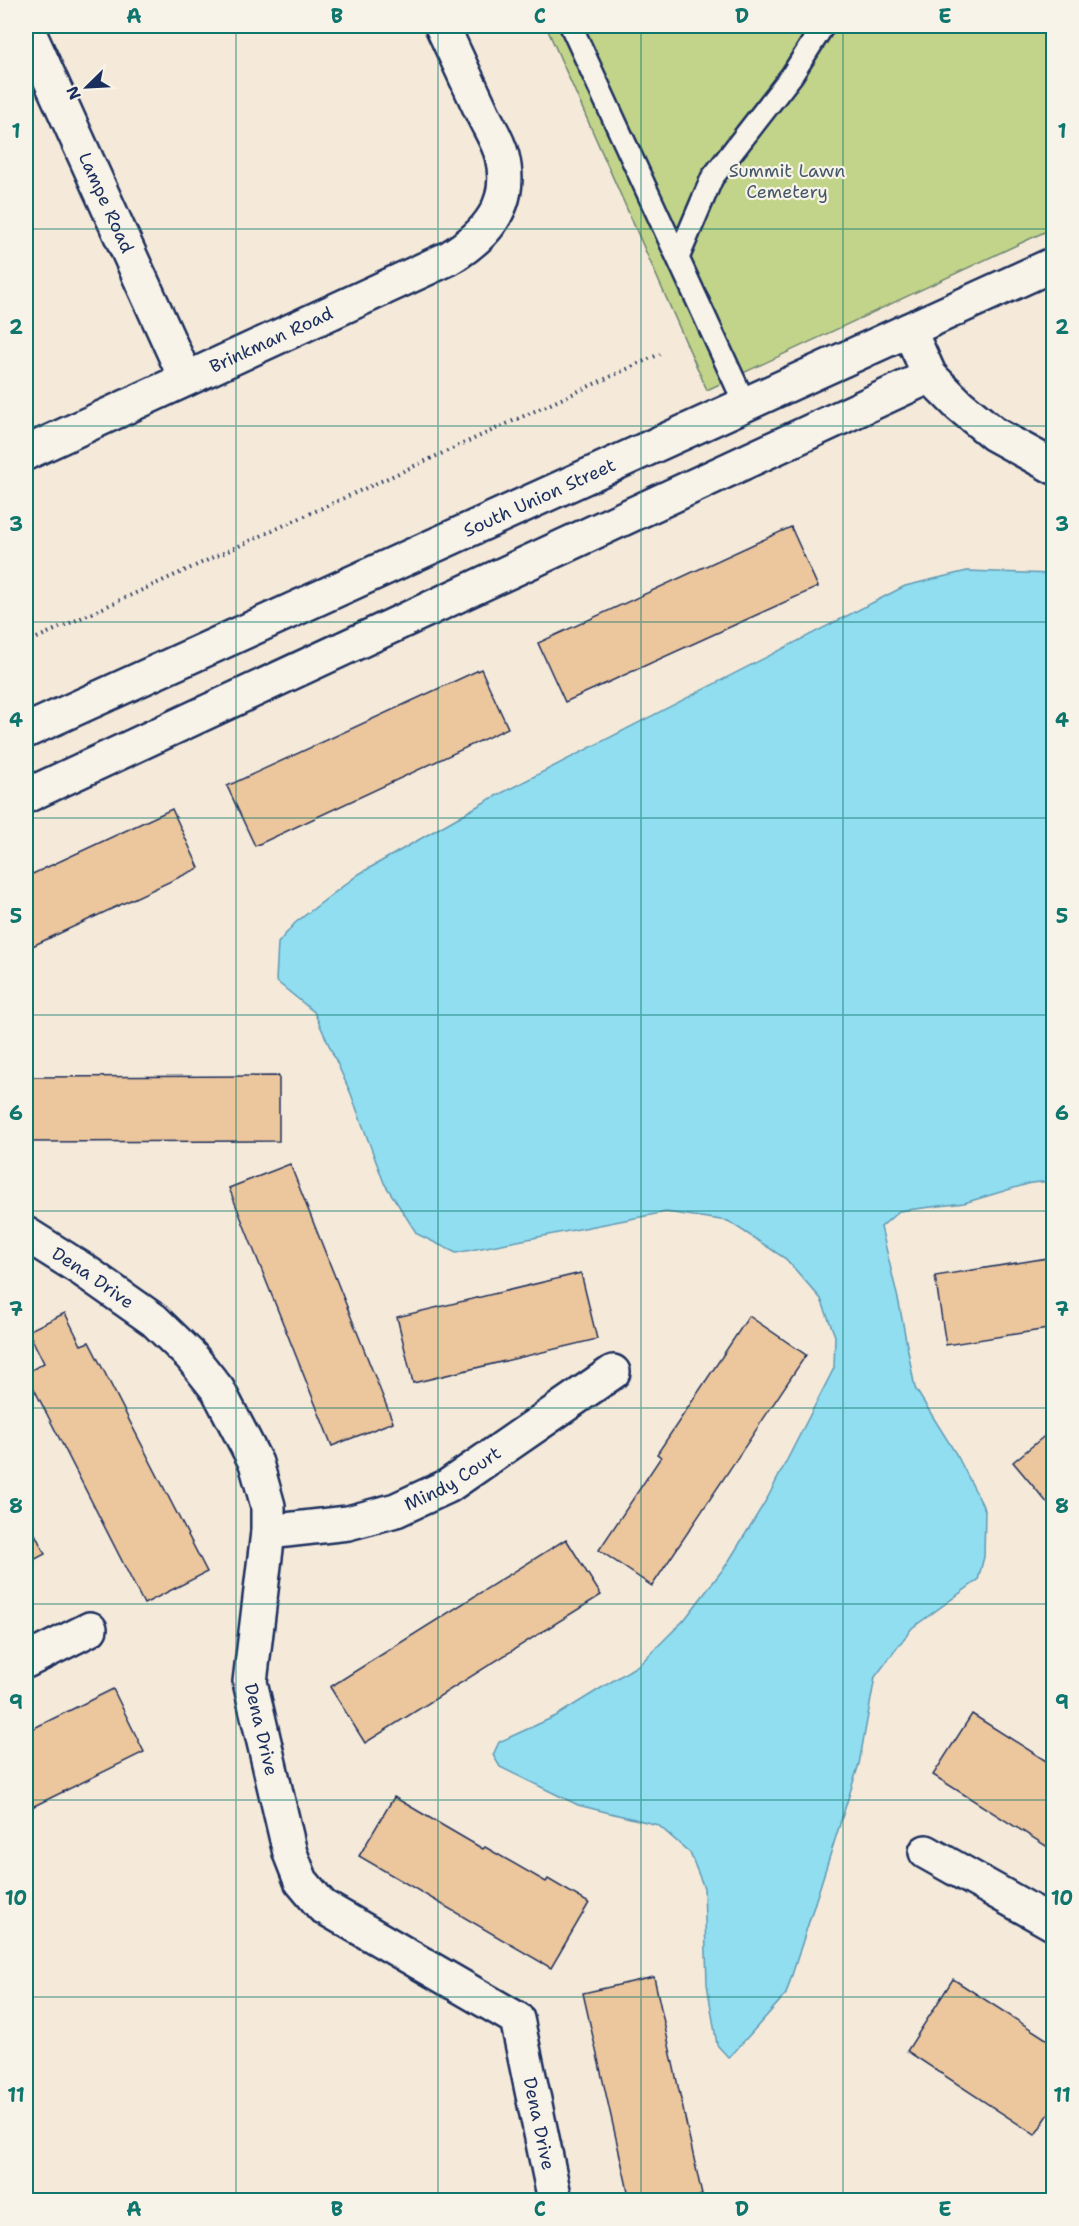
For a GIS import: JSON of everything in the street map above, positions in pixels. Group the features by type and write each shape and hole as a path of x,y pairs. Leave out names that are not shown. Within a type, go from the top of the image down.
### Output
{"street":[{"name":"Lampe Road","path":"26,26 186,379"},
{"name":"Brinkman Road","path":"26,453 449,258 472,244 490,225 500,205 504,181 501,155 442,26"},
{"name":"South Union Street","path":"26,731 1053,264"},
{"path":"909,330 930,376 959,405 994,434 1053,467"},
{"path":"26,796 930,376"},
{"name":"Dena Drive","path":"26,1234 83,1270 154,1320 191,1356 218,1390 256,1463 268,1506 268,1532 250,1682 290,1853 301,1881 322,1906 517,2019 555,2200"},
{"name":"Mindy Court","path":"268,1532 348,1523 396,1510 448,1486 613,1372"},
{"path":"26,1661 90,1629"},
{"path":"926,1852 1053,1924"}],"lane":[{"path":"571,26 745,404"},
{"path":"678,258 712,177 792,75 823,26"}],"path":[{"path":"26,643 660,354"}],"green space":[{"name":"Summit Lawn Cemetery","path":"546,26 1053,26 1053,228 707,390"}],"water":[{"path":"967,571 1053,574 1053,1181 1031,1183 964,1203 899,1211 881,1227 899,1303 915,1388 958,1457 985,1510 984,1557 978,1580 912,1628 875,1677 859,1764 786,1994 729,2058 717,2045 707,1984 704,1888 690,1853 658,1825 578,1805 500,1767 493,1755 499,1742 556,1716 640,1664 685,1619 727,1564 768,1497 834,1368 835,1336 821,1299 786,1259 728,1221 666,1212 456,1253 417,1234 384,1183 351,1094 314,1012 276,981 278,943 295,923 359,874 490,799 905,586"}],"building":[{"path":"791,527 818,587 565,702 538,643"},
{"path":"481,669 508,728 255,846 227,786"},
{"path":"172,809 199,868 26,949 26,877"},
{"path":"279,1076 279,1141 26,1142 26,1077"},
{"path":"290,1164 393,1422 332,1446 229,1188"},
{"path":"1054,1257 1054,1328 946,1345 935,1276"},
{"path":"581,1273 597,1339 413,1383 397,1317"},
{"path":"65,1313 81,1345 89,1342 207,1572 144,1604 26,1373 44,1363 28,1331"},
{"path":"749,1316 806,1355 652,1586 599,1550 661,1457 657,1454"},
{"path":"1054,1428 1054,1511 1013,1462"},
{"path":"26,1516 45,1554 26,1564"},
{"path":"566,1539 601,1595 365,1743 330,1687"},
{"path":"113,1689 144,1752 26,1810 26,1732"},
{"path":"972,1714 1054,1766 1054,1851 933,1775"},
{"path":"394,1797 483,1849 485,1847 546,1882 548,1879 589,1903 551,1968 359,1856"},
{"path":"654,1977 702,2195 699,2196 701,2200 630,2200 583,1993"},
{"path":"953,1979 1054,2044 1054,2106 1035,2135 907,2051"}]}
